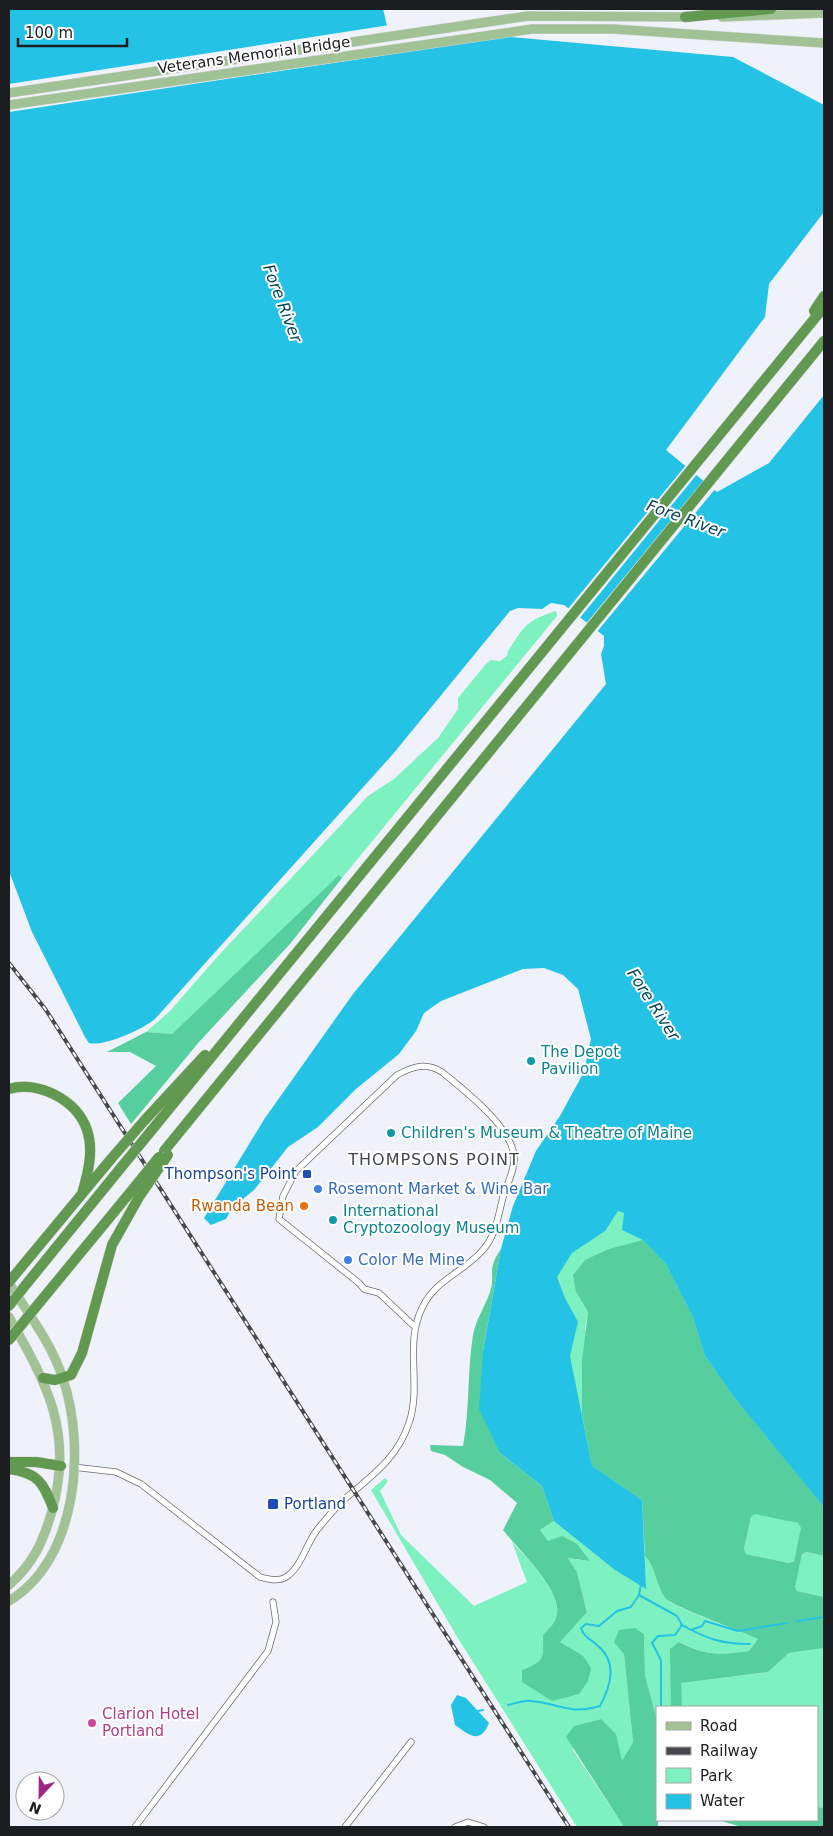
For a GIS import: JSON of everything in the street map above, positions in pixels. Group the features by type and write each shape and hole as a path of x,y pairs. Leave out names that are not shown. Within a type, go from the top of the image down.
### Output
{"highway":[{"path":"685,17 771,9"},
{"path":"797,340 824,296"},
{"path":"9,1306 260,995 824,307"},
{"path":"9,1340 136,1193 203,1103 824,341"},
{"path":"9,1283 144,1121 260,995"},
{"path":"9,1088 28,1086 54,1094 66,1102 82,1119 87,1130 90,1150 89,1169 82,1194"},
{"path":"43,1378 55,1380 71,1375 82,1353 112,1245 136,1193"},
{"path":"9,1462 36,1462 61,1466"},
{"path":"9,1469 25,1472 40,1481 46,1489 53,1508"}],"main road":[{"name":"Veterans Memorial Bridge","path":"9,94 500,19 553,15 750,17 824,13"},
{"name":"Veterans Memorial Bridge","path":"9,105 503,31 581,28 824,43"},
{"path":"9,1283 50,1348 63,1378 69,1402 74,1450 73,1487 66,1520 57,1547 37,1575 9,1601"},
{"path":"9,1317 43,1378 55,1417 61,1450 61,1466 53,1508 38,1550 24,1572 9,1585"},
{"path":"61,1466 74,1467"}],"street":[{"path":"74,1467 103,1469 128,1476 141,1484 260,1577 274,1580 285,1578 296,1567 308,1543 346,1497 383,1468 405,1435 416,1391 413,1337 422,1307 436,1288 452,1274 476,1258 489,1242 497,1223 514,1163 512,1144 501,1127 442,1072 432,1067 420,1065 411,1067 397,1075 296,1171 283,1196 279,1219 359,1283 364,1290 379,1293 415,1327"},
{"path":"135,1827 268,1651 276,1622 273,1602"},
{"path":"345,1827 411,1742"},
{"path":"455,1827 468,1822 484,1827"}],"green space":[{"path":"556,611 557,616 342,878 339,876 172,1034 146,1032 169,1012 219,955 368,796 394,779 438,738 458,709 458,698 486,664 491,660 500,661 507,656 518,635 532,621"},
{"path":"339,875 342,878 290,944 199,1042 131,1124 118,1103 156,1066 130,1052 107,1052 146,1032 172,1034"},
{"path":"591,1039 824,1507 734,1397 576,1292 588,1312 585,1329 642,1500 645,1556 649,1561 662,1593 670,1602 680,1607 758,1639 749,1651 721,1654 698,1650 680,1642 671,1692 671,1706 656,1706 656,1716 645,1675 644,1634 624,1654 633,1742 622,1762 601,1719 574,1726 573,1750 624,1827 577,1827 459,1640 371,1490 385,1478 388,1481 380,1491 401,1535 474,1606 527,1582 512,1542 541,1575 557,1604 557,1613 554,1623 543,1635 541,1658 535,1664 522,1670 522,1682 587,1611 577,1572 568,1558 589,1561 548,1541 540,1530 554,1521 501,1249 513,1206 536,1151 560,1116 584,1072"},
{"path":"643,1240 666,1264 693,1317 705,1356 734,1397 824,1506 824,1556 806,1552 802,1554 795,1587 797,1591 824,1597 824,1648 789,1653 768,1672 681,1683 682,1706 671,1706 670,1649 679,1642 705,1652 721,1654 749,1651 758,1639 694,1613 665,1598 652,1566 645,1556 642,1500 592,1466 582,1414 582,1361 588,1312 576,1292 573,1275 585,1260 609,1249","holes":["755,1514 798,1523 801,1528 794,1561 789,1563 746,1554 744,1549 751,1517"]},
{"path":"501,1249 483,1351 500,1453 542,1486 554,1521 540,1530 548,1541 562,1536 577,1544 590,1561 568,1558 577,1572 587,1612 560,1642 583,1656 591,1668 588,1681 579,1694 552,1701 522,1682 522,1670 535,1664 541,1658 543,1635 554,1623 557,1613 552,1592 545,1581 503,1530 517,1503 490,1480 463,1467 445,1455 431,1451 430,1445 463,1446 467,1419 473,1335 492,1286 494,1262"},
{"path":"755,1513 798,1523 802,1528 794,1561 789,1563 746,1554 744,1549 751,1517"},
{"path":"805,1552 824,1556 824,1597 797,1591 794,1588 802,1554"},
{"path":"635,1628 644,1634 645,1675 656,1716 656,1821 658,1821 658,1827 624,1827 566,1737 574,1726 601,1719 616,1734 622,1761 633,1742 624,1654 614,1642 619,1630"},
{"path":"824,1648 824,1808 818,1807 818,1706 682,1706 680,1683 768,1672 789,1653"},
{"path":"818,1807 824,1808 824,1827 742,1827 721,1821 818,1821"}],"water":[{"name":"Fore River","path":"9,9 383,9 387,26 733,57 824,105 824,212 769,284 765,317 666,450 717,492 769,463 824,395 824,1507 734,1397 705,1356 693,1317 666,1264 643,1240 622,1230 624,1213 618,1211 605,1231 572,1253 557,1277 565,1298 578,1322 570,1356 592,1466 642,1500 646,1589 615,1570 554,1521 542,1486 500,1453 479,1409 483,1351 501,1249 513,1206 536,1151 560,1116 584,1072 591,1039 578,989 563,975 544,968 523,969 441,1001 424,1013 416,1031 399,1054 356,1089 318,1127 288,1147 254,1190 232,1208 226,1219 211,1225 204,1218 265,1118 353,994 606,684 601,654 604,646 604,636 564,605 551,603 542,609 518,608 510,611 393,754 155,1019 142,1028 113,1040 96,1044 89,1043 85,1037 32,932 9,871"},
{"path":"457,1695 466,1698 489,1723 482,1734 478,1736 470,1735 455,1725 451,1705"}],"pier":[{"path":"396,24 503,34 504,37 9,112 9,84"},
{"path":"687,464 698,473 579,619 567,610"},
{"path":"705,479 716,488 596,633 585,625"}],"waterway":[{"path":"508,1705 529,1701 573,1709 600,1706 607,1690 610,1666 604,1652 586,1636 581,1628 586,1624 599,1626 617,1611 631,1607 639,1595 641,1584"},
{"path":"639,1595 677,1616 682,1625 675,1635 658,1636 652,1643 661,1660 661,1706"},
{"path":"797,1621 824,1617"},
{"path":"691,1630 702,1626 705,1621 738,1631 787,1623"},
{"path":"682,1625 715,1640 750,1644"},
{"path":"478,1711 483,1710"}],"railway":[{"path":"9,963 46,1010 569,1827"}],"place":[{"name":"The Depot Pavilion","path":"531,1061"},
{"name":"Children's Museum & Theatre of Maine","path":"391,1133"},
{"name":"Thompson's Point","path":"307,1174"},
{"name":"Rosemont Market & Wine Bar","path":"318,1189"},
{"name":"Rwanda Bean","path":"304,1206"},
{"name":"International Cryptozoology Museum","path":"333,1220"},
{"name":"Color Me Mine","path":"348,1260"},
{"name":"Portland","path":"273,1504"},
{"name":"Clarion Hotel Portland","path":"92,1723"}],"district":[{"name":"THOMPSONS POINT","path":"434,1159"}]}
